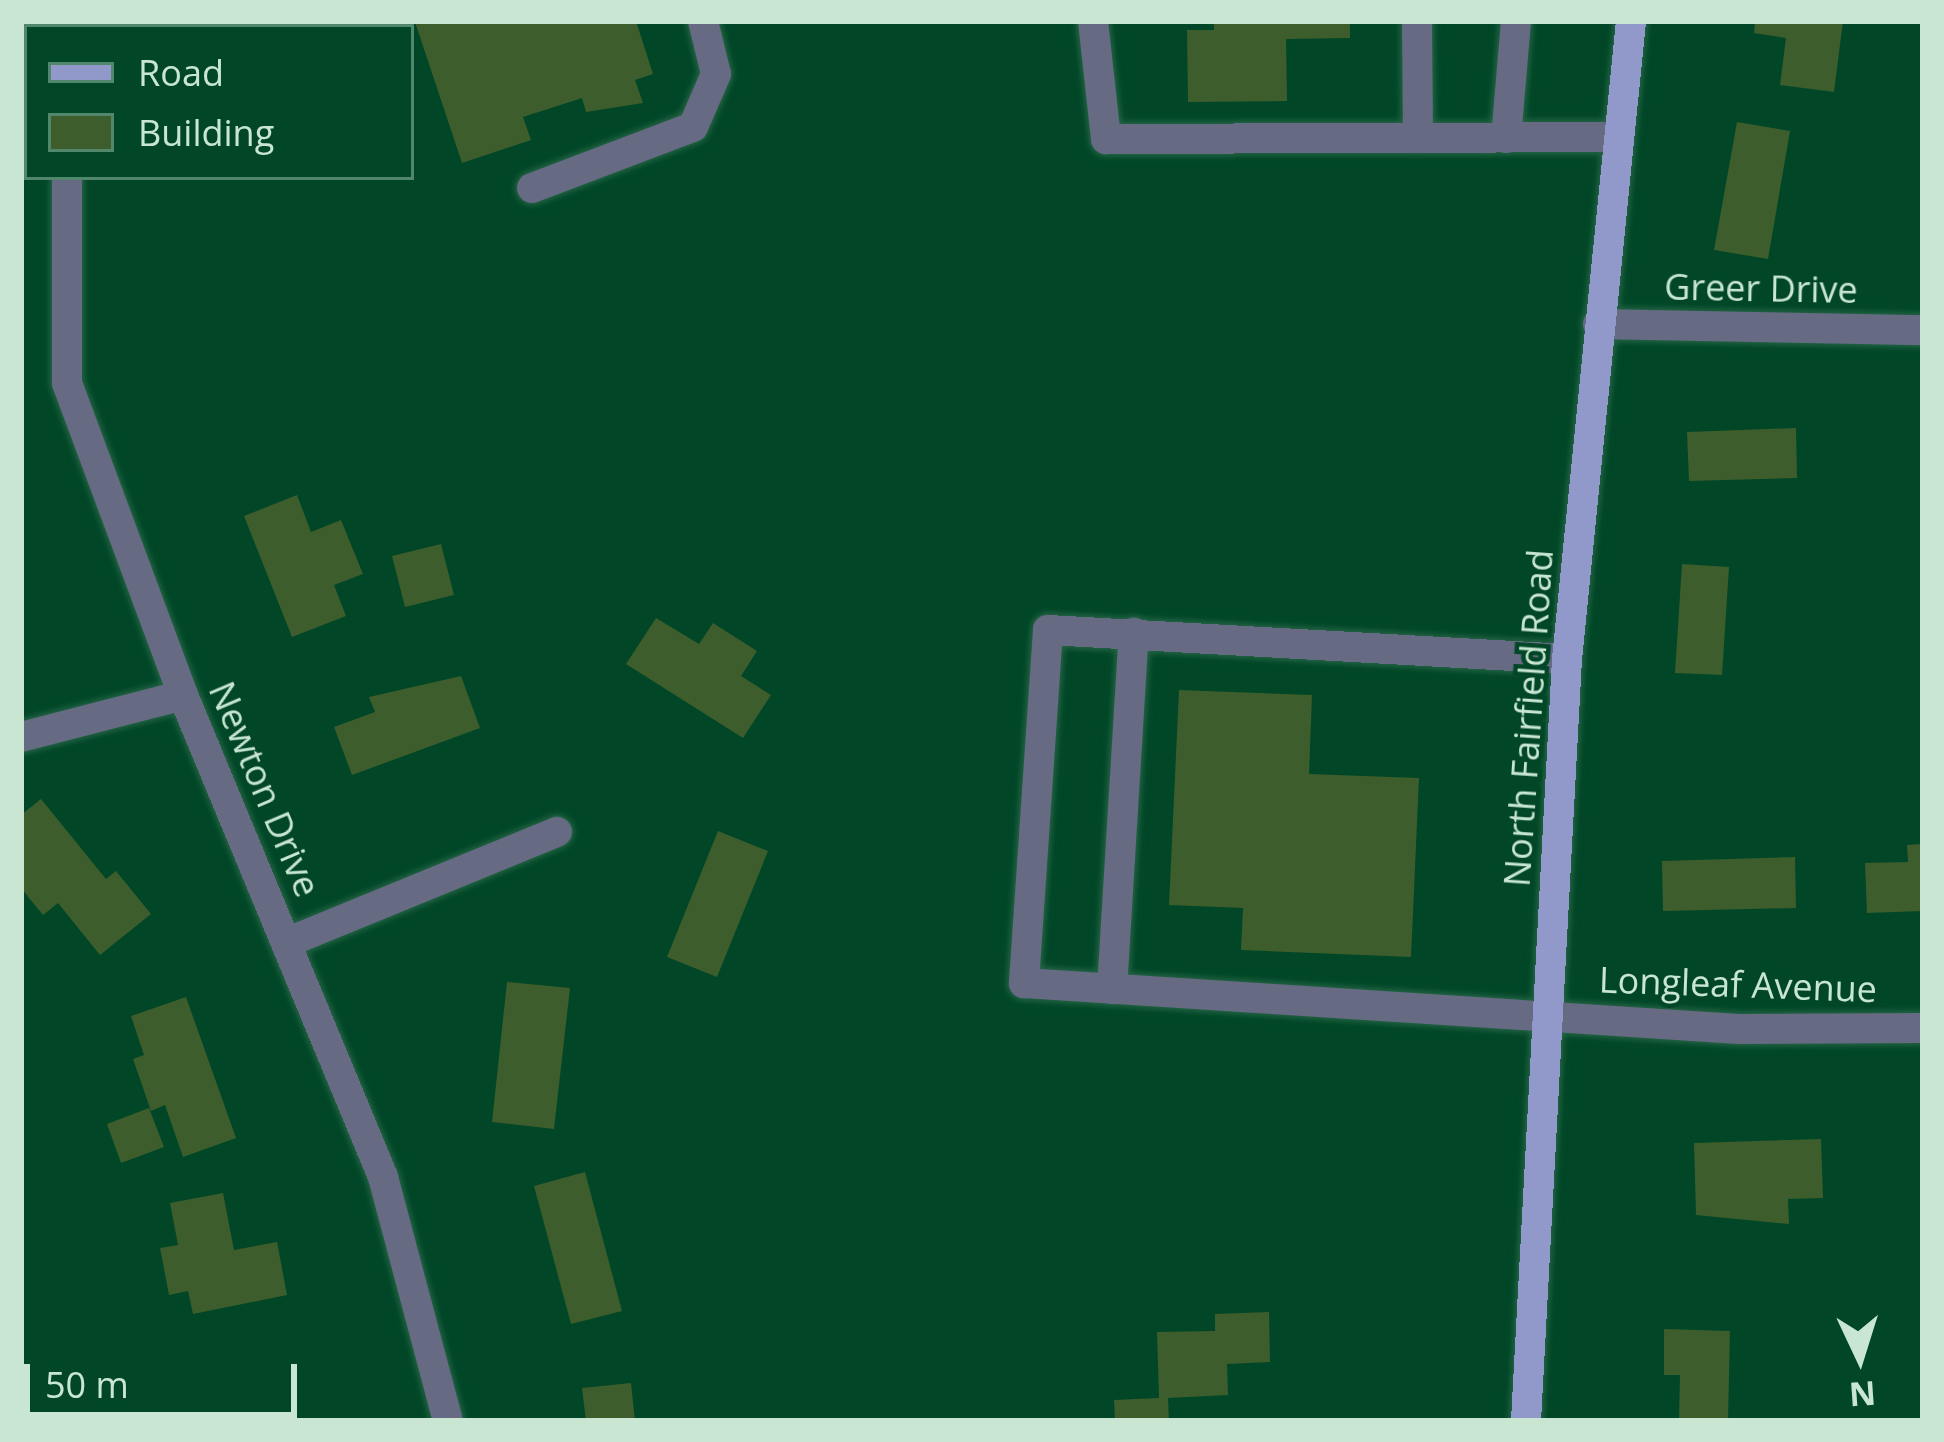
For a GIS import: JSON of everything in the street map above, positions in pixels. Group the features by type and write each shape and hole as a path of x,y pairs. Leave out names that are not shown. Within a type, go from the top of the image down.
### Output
{"main road":[{"name":"North Fairfield Road","path":"1526,1421 1568,659 1631,21"}],"street":[{"path":"532,188 693,127 716,74 704,21"},
{"path":"1093,21 1106,139 1618,136"},
{"path":"1417,21 1418,138"},
{"path":"1506,138 1516,21"},
{"name":"Newton Drive","path":"67,180 68,383 183,694 383,1177 448,1421"},
{"name":"Greer Drive","path":"1598,324 1923,330"},
{"name":"Longleaf Avenue","path":"1134,633 1048,631 1024,983 1550,1017 1923,1028"},
{"path":"1112,988 1134,633 1568,659"},
{"path":"21,737 183,694"},
{"path":"286,943 557,832"}],"building":[{"path":"636,21 653,74 635,80 643,103 586,112 582,98 523,117 531,140 462,163 415,22"},
{"path":"1214,21 1350,21 1350,38 1286,39 1287,101 1188,102 1187,30 1214,30"},
{"path":"1755,21 1843,21 1834,92 1780,85 1786,38 1754,33"},
{"path":"1737,122 1790,131 1768,259 1714,250"},
{"path":"1796,428 1797,478 1689,481 1687,432"},
{"path":"297,495 311,532 341,520 363,574 334,585 346,616 292,637 244,516"},
{"path":"441,544 454,595 405,607 392,556"},
{"path":"1682,564 1729,567 1722,675 1675,673"},
{"path":"656,618 699,644 713,623 757,651 741,676 771,695 743,738 626,664"},
{"path":"461,676 480,728 352,775 334,727 375,712 369,697"},
{"path":"1179,690 1312,695 1309,774 1419,778 1411,957 1241,950 1243,908 1169,905"},
{"path":"41,799 106,879 116,871 151,914 100,955 58,903 43,915 21,888 21,815"},
{"path":"718,831 768,851 717,977 667,957"},
{"path":"1923,844 1923,911 1867,913 1865,863 1908,862 1907,845"},
{"path":"1795,857 1796,908 1663,911 1662,861"},
{"path":"507,982 570,988 554,1129 492,1122"},
{"path":"186,997 236,1138 183,1157 165,1105 151,1111 133,1059 144,1055 131,1016"},
{"path":"149,1108 164,1147 121,1163 107,1124"},
{"path":"1821,1139 1823,1198 1788,1199 1789,1224 1696,1215 1694,1143"},
{"path":"585,1172 622,1311 571,1324 534,1186"},
{"path":"223,1193 234,1250 277,1242 287,1295 193,1314 188,1291 169,1295 160,1248 178,1245 170,1203"},
{"path":"1269,1312 1270,1362 1227,1364 1228,1395 1168,1398 1169,1421 1115,1421 1114,1400 1159,1398 1157,1332 1215,1331 1215,1314"},
{"path":"1664,1329 1730,1331 1728,1421 1679,1421 1680,1375 1664,1375"},
{"path":"631,1383 635,1421 586,1421 582,1388"}]}
